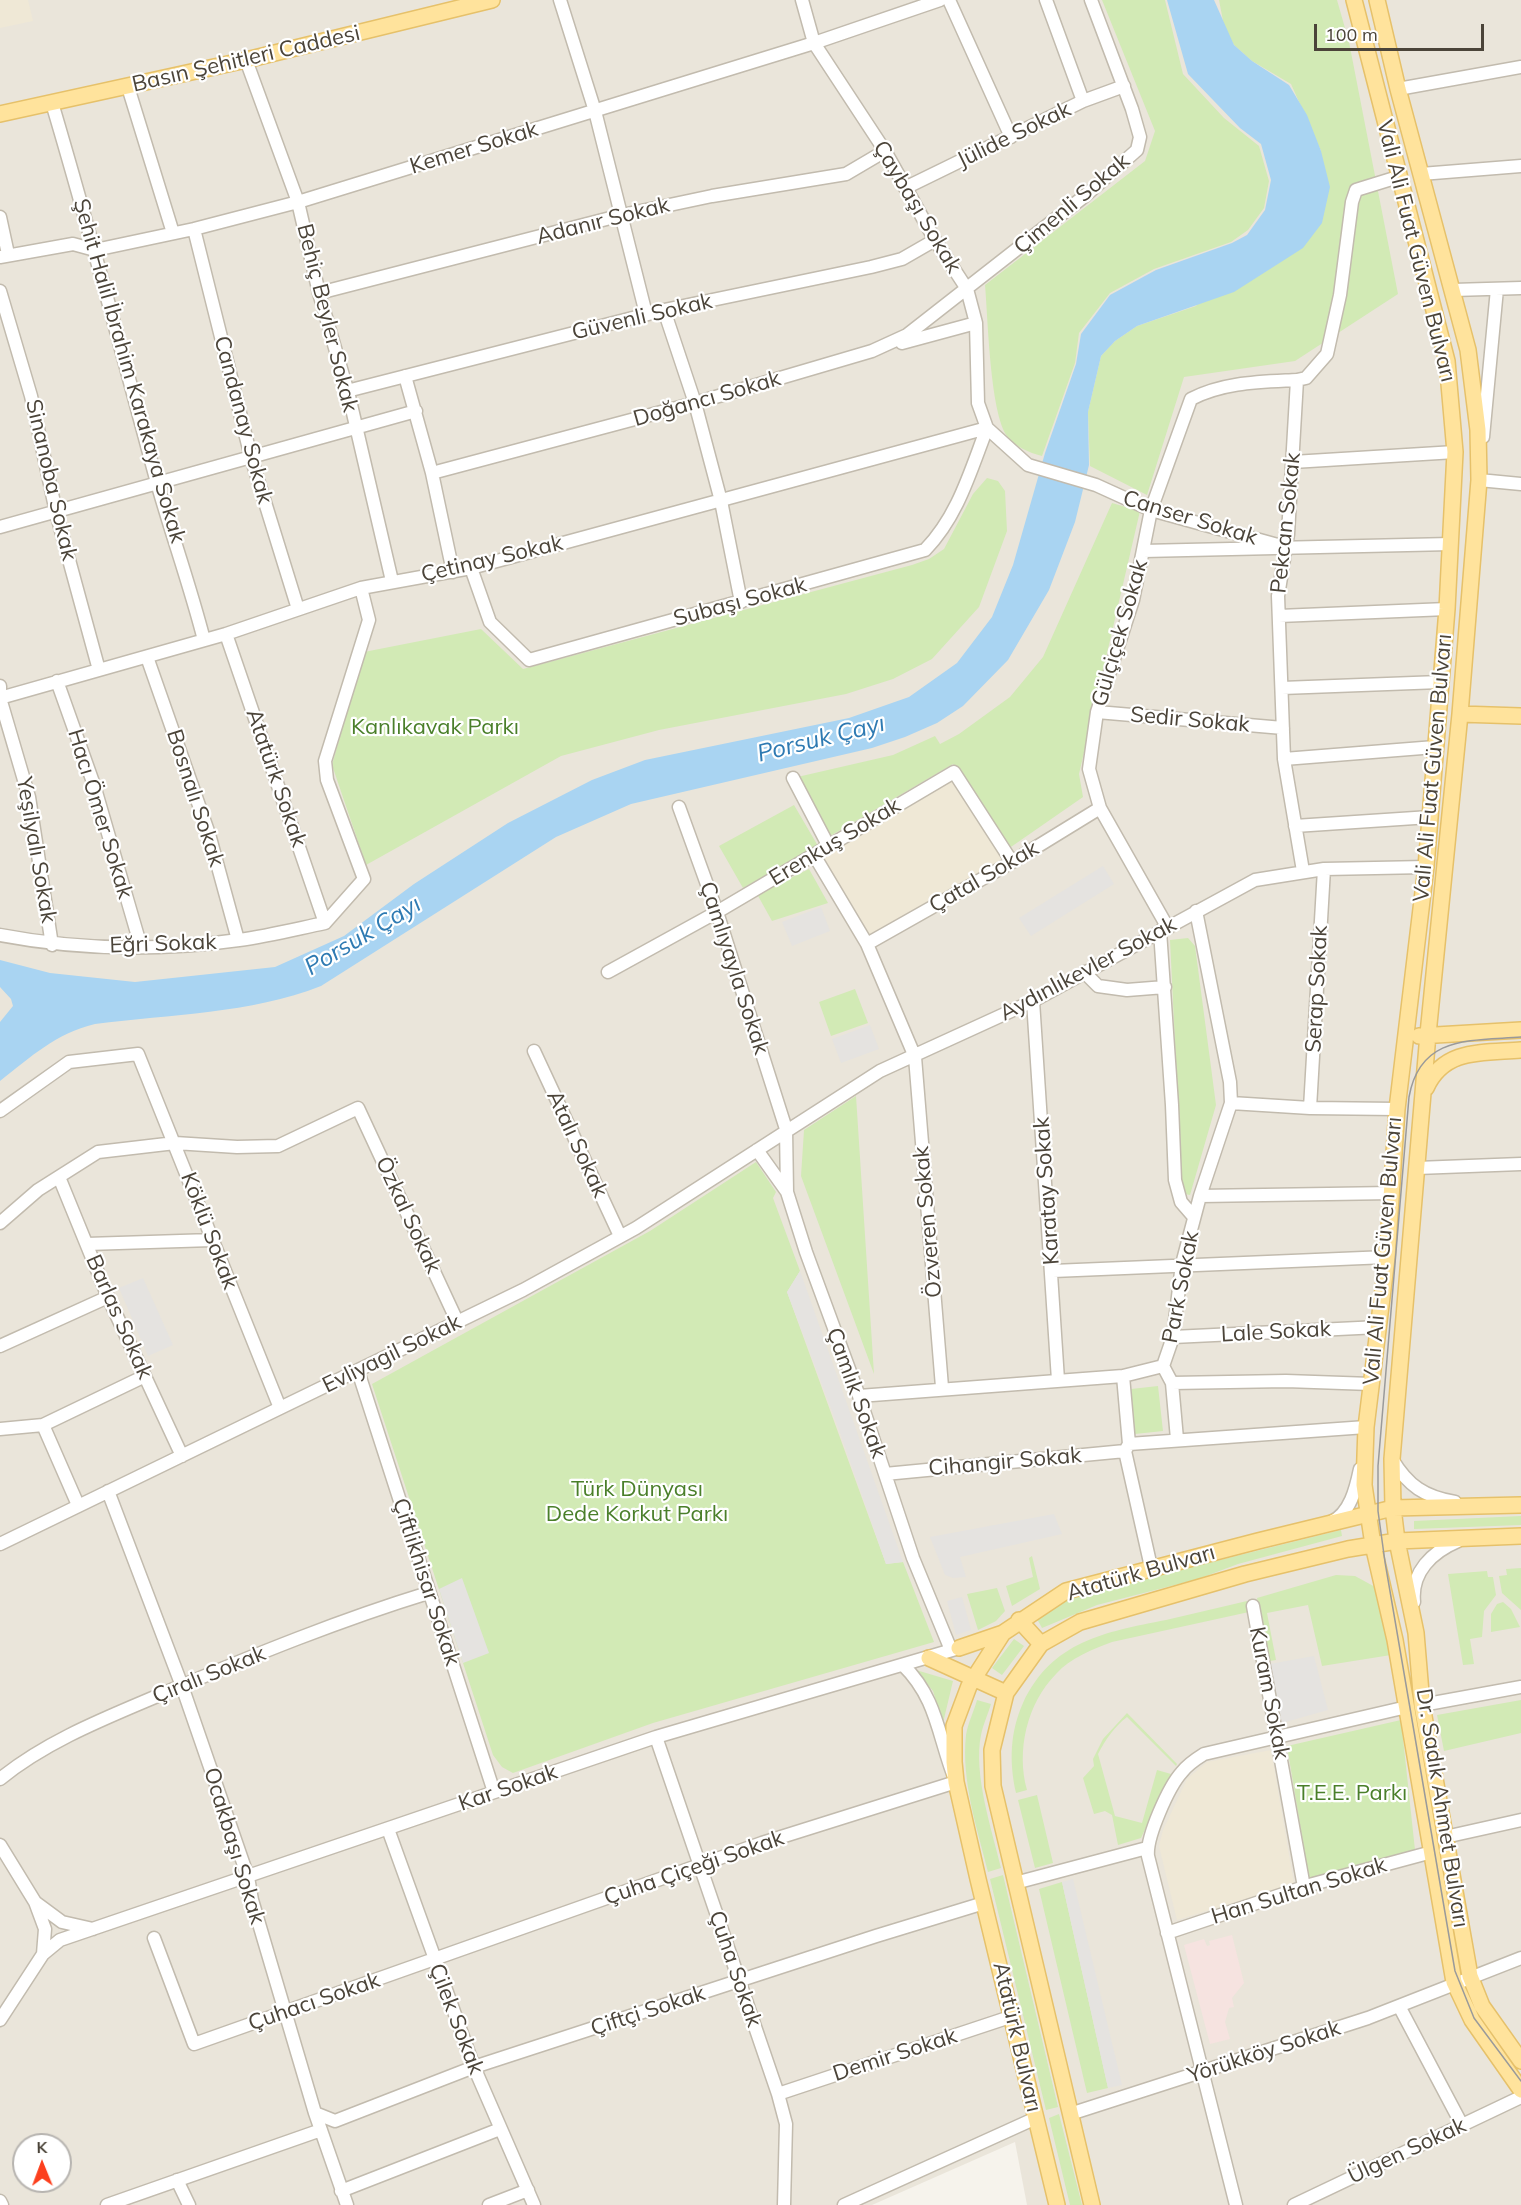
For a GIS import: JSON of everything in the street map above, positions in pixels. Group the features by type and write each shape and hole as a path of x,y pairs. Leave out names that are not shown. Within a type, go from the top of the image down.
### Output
{"main road":[{"name":"Basın Şehitleri Caddesi","path":"0,114 246,60 492,0"},
{"name":"Vali Ali Fuat Güven Bulvarı","path":"1354,0 1447,361 1455,452 1447,609 1426,867 1397,1109 1387,1257 1366,1427 1367,1514 1373,1545"},
{"name":"Vali Ali Fuat Güven Bulvarı","path":"1377,0 1398,89 1468,350 1478,430 1479,480 1460,714 1422,1036 1427,1053 1392,1459 1393,1508 1397,1541"},
{"path":"1460,714 1521,716"},
{"path":"1409,1021 1422,1036"},
{"path":"1404,1051 1422,1036 1521,1030"},
{"path":"1424,1093 1433,1073 1446,1061 1469,1054 1521,1050"},
{"path":"1427,1053 1456,1058"},
{"name":"Atatürk Bulvarı","path":"1057,2205 956,1782 954,1726 974,1678 1003,1633 1019,1620 1066,1591 1151,1567 1393,1508 1521,1504"},
{"name":"Atatürk Bulvarı","path":"1092,2205 993,1786 992,1750 1006,1693 1041,1644 1080,1622 1245,1574 1373,1545 1397,1541 1521,1536"},
{"name":"Dr. Sadık Ahmet Bulvarı","path":"1397,1541 1416,1633 1422,1704 1470,1976 1482,2006 1521,2061"},
{"name":"Dr. Sadık Ahmet Bulvarı","path":"1373,1545 1395,1640 1454,1982 1472,2020 1521,2090"},
{"path":"1019,1620 1041,1644"},
{"path":"955,1649 1003,1633"},
{"path":"929,1658 1006,1693"}],"street":[{"path":"560,0 595,111 646,314"},
{"name":"Çaybaşı Sokak","path":"802,0 814,43 885,151 935,240 967,289 976,323 978,403 987,428"},
{"name":"Kemer Sokak","path":"4,255 73,244 95,250 194,230 297,202 814,43 940,0"},
{"path":"949,0 1011,137"},
{"path":"1046,0 1083,100"},
{"name":"Çimenli Sokak","path":"967,289 1086,195 1137,150 1140,137 1124,86 1091,0"},
{"name":"Behiç Beyler Sokak","path":"246,60 297,202 319,293 347,390 392,581"},
{"path":"1398,89 1521,67"},
{"name":"Jülide Sokak","path":"905,188 1083,100 1124,86"},
{"path":"128,87 173,233"},
{"name":"Şehit Halil İbrahim Karakaya Sokak","path":"52,102 95,250 157,482 187,572 204,640"},
{"name":"Adanır Sokak","path":"319,293 622,215 712,195 846,174 885,151"},
{"path":"1421,174 1521,166"},
{"path":"1297,380 1306,378 1328,354 1336,321 1352,202 1356,190 1398,177"},
{"path":"0,217 4,255"},
{"name":"Candanay Sokak","path":"194,230 251,457 298,609"},
{"name":"Güvenli Sokak","path":"347,390 646,314 871,267 902,259 935,240"},
{"path":"1453,290 1521,288"},
{"name":"Doğancı Sokak","path":"432,473 695,404 872,351 907,335 967,289"},
{"path":"1497,289 1479,480 1521,484"},
{"name":"Sinanoba Sokak","path":"0,291 32,396 56,512 99,670"},
{"path":"664,310 695,404 721,501 741,603"},
{"path":"872,351 976,323"},
{"path":"405,376 432,473 453,572"},
{"name":"Pekcan Sokak","path":"1297,380 1288,534 1278,596 1284,759 1303,872"},
{"name":"Gülçiçek Sokak","path":"1164,929 1100,808 1089,769 1097,711 1133,600 1151,510 1191,399 1211,389 1248,382 1297,380"},
{"path":"0,527 354,426 416,411"},
{"name":"Canser Sokak","path":"987,428 1028,465 1096,485 1151,510 1285,547"},
{"name":"Çetinay Sokak","path":"0,698 226,634 361,588 471,568 987,428"},
{"name":"Subaşı Sokak","path":"471,568 490,622 529,660 741,603 925,550 940,535 956,510 987,428"},
{"path":"1293,462 1455,452"},
{"path":"1143,551 1451,544"},
{"path":"325,923 364,879 327,780 325,761 369,620 361,588"},
{"path":"1279,616 1447,609"},
{"name":"Atatürk Sokak","path":"226,634 325,923"},
{"name":"Bosnalı Sokak","path":"147,657 208,834 238,940"},
{"name":"Hacı Ömer Sokak","path":"57,681 94,785 141,947"},
{"path":"1282,688 1440,682"},
{"name":"Yeşilyalı Sokak","path":"0,686 0,698 29,797 52,945"},
{"name":"Sedir Sokak","path":"1097,711 1283,728"},
{"path":"1284,759 1435,747"},
{"name":"Erenkuş Sokak","path":"608,972 717,912 954,772 1012,862"},
{"path":"793,778 828,845"},
{"name":"Çamlıyayla Sokak","path":"679,807 717,912 786,1129"},
{"name":"Çatal Sokak","path":"867,944 1012,862 1100,808"},
{"path":"1295,826 1430,817"},
{"name":"Özveren Sokak","path":"814,855 867,944 915,1057 942,1388"},
{"name":"Aydınlıkevler Sokak","path":"771,1141 786,1129 880,1071 915,1057 1033,1001 1196,910 1255,880 1324,869 1426,867"},
{"name":"Serap Sokak","path":"1310,1108 1324,869"},
{"name":"Park Sokak","path":"859,1396 1123,1376 1163,1366 1173,1337 1182,1264 1194,1217 1231,1103 1230,1082 1196,910"},
{"name":"Eğri Sokak","path":"0,935 52,945 141,947 238,940 325,923"},
{"path":"1164,929 1174,1180 1180,1202 1194,1217"},
{"path":"1084,972 1098,986 1127,990 1165,987"},
{"name":"Karatay Sokak","path":"1033,1001 1053,1271 1058,1380"},
{"name":"Atalı Sokak","path":"534,1052 620,1236"},
{"name":"Köklü Sokak","path":"0,1111 69,1062 138,1054 176,1143 212,1240 280,1408"},
{"path":"1231,1103 1310,1108 1397,1109"},
{"name":"Özkal Sokak","path":"176,1143 237,1147 278,1146 358,1108 457,1322"},
{"name":"Çamlık Sokak","path":"786,1129 788,1192 811,1268 859,1396 913,1558 955,1649"},
{"name":"Evliyagil Sokak","path":"0,1544 523,1290 620,1236 771,1141"},
{"path":"0,1223 38,1190 98,1152 176,1143"},
{"path":"757,1150 788,1192"},
{"path":"1417,1168 1521,1164"},
{"name":"Barlas Sokak","path":"59,1177 108,1297 182,1456"},
{"path":"1200,1196 1392,1193"},
{"path":"87,1244 212,1240"},
{"path":"1053,1271 1387,1257"},
{"path":"0,1346 108,1297"},
{"name":"Lale Sokak","path":"1173,1337 1379,1327"},
{"path":"1163,1366 1172,1383 1177,1439"},
{"name":"Çiftlikhisar Sokak","path":"358,1371 494,1792"},
{"path":"0,1429 44,1425 146,1376"},
{"path":"1123,1376 1127,1448 1151,1567"},
{"path":"1172,1383 1286,1381 1371,1384"},
{"path":"44,1425 78,1505"},
{"name":"Cihangir Sokak","path":"885,1474 1127,1448 1177,1439 1366,1427"},
{"path":"1310,1530 1338,1518 1350,1501 1355,1493 1365,1444"},
{"path":"1392,1459 1409,1484 1421,1493 1443,1500 1480,1506"},
{"name":"Ocakbaşı Sokak","path":"108,1491 182,1686 248,1877 252,1900 315,2113 347,2205"},
{"path":"1416,1633 1413,1594 1415,1580 1437,1552 1464,1539"},
{"name":"Çıralı Sokak","path":"0,1779 26,1757 110,1716 354,1616 428,1593"},
{"name":"Kuram Sokak","path":"1253,1606 1304,1887"},
{"name":"Kar Sokak","path":"43,1954 60,1940 656,1737 955,1649"},
{"path":"903,1665 920,1681 932,1706 956,1782"},
{"path":"1422,1704 1521,1687"},
{"path":"1236,2205 1201,2074 1147,1848 1153,1828 1180,1774 1204,1754 1407,1707"},
{"name":"Çuha Sokak","path":"656,1737 778,2094 786,2124 784,2205"},
{"name":"Çuha Çiçeği Sokak","path":"434,1960 700,1865 956,1782"},
{"path":"1445,1837 1521,1820"},
{"name":"Çilek Sokak","path":"388,1829 474,2067 534,2205"},
{"path":"0,1845 35,1902 45,1929 43,1954 0,2020"},
{"path":"1015,1883 1147,1848"},
{"name":"Han Sultan Sokak","path":"1167,1933 1304,1887 1432,1852"},
{"path":"35,1902 62,1922 95,1929"},
{"name":"Çiftçi Sokak","path":"315,2113 335,2121 474,2067 984,1904"},
{"name":"Çuhacı Sokak","path":"154,1938 194,2044 434,1960"},
{"name":"Yörükköy Sokak","path":"1070,2114 1201,2074 1399,2006 1454,1982 1521,1958"},
{"path":"1399,2006 1462,2125"},
{"name":"Demir Sokak","path":"778,2094 1012,2016"},
{"name":"Ülgen Sokak","path":"1294,2205 1521,2097"},
{"path":"844,2205 1036,2118"},
{"path":"341,2191 500,2129"},
{"path":"107,2205 321,2130"},
{"path":"177,2181 189,2205"},
{"path":"489,2205 528,2190"}],"shaded area":[{"path":"0,0 1521,0 1521,2205 1027,2205 1015,2142 872,2205 0,2205"},
{"path":"0,0 28,0 33,21 0,28"},
{"path":"954,772 1012,862 867,944 814,855"},
{"path":"1103,866 1114,884 1031,936 1019,918"},
{"path":"821,907 830,931 792,946 782,922"},
{"path":"870,1025 879,1049 841,1063 832,1039"},
{"path":"800,1271 903,1562 886,1564 787,1292"},
{"path":"143,1278 173,1345 148,1356 119,1288"},
{"path":"1054,1514 1062,1534 960,1557 966,1577 953,1578 945,1575 930,1537"},
{"path":"462,1578 489,1653 463,1663 439,1589"},
{"path":"962,1597 971,1630 956,1635 947,1601"},
{"path":"1314,1656 1328,1710 1282,1723 1270,1664"},
{"path":"1271,1750 1294,1884 1177,1920 1159,1846 1163,1830 1187,1779 1207,1762"},
{"path":"1073,1879 1122,2085 1108,2088 1062,1882"},
{"path":"1232,1935 1244,1983 1232,1998 1234,2007 1229,2008 1225,2022 1230,2039 1210,2044 1184,1945 1204,1939 1207,1946 1210,1945 1209,1941"}],"green space":[{"path":"1102,0 1165,0 1183,74 1224,118 1259,146 1269,181 1264,208 1248,230 1231,242 1154,269 1110,293 1079,333 1075,363 1042,456 1015,444 1007,436 1001,424 993,386 985,285 1145,161 1155,131"},
{"path":"1219,0 1337,0 1349,42 1398,294 1295,361 1184,377 1147,495 1090,466 1088,412 1101,356 1115,341 1137,326 1196,306 1321,151 1291,84 1252,61 1234,45 1224,26"},
{"name":"Kanlıkavak Parkı","path":"987,478 998,481 1005,491 1007,531 979,607 932,659 893,679 846,694 659,730 561,756 366,865 332,765 364,652 481,629 523,669 912,565 929,559 944,549 973,494"},
{"path":"1112,503 1140,511 1079,774 1083,797 1008,849 953,764 825,839 793,778 893,755 935,736 940,744 959,734 1010,697 1043,657"},
{"path":"794,805 818,846 743,888 719,846"},
{"path":"809,869 828,903 772,921 757,894"},
{"path":"1188,938 1195,946 1216,1105 1190,1195 1185,1194 1182,1187 1170,940"},
{"path":"855,989 868,1023 831,1036 819,1002"},
{"path":"856,1096 874,1374 801,1176 804,1130"},
{"name":"Türk Dünyası Dede Korkut Parkı","path":"756,1162 776,1192 773,1198 800,1271 787,1292 886,1564 903,1562 934,1642 653,1723 513,1773 502,1767 493,1755 372,1384 650,1231"},
{"path":"1158,1386 1163,1431 1135,1434 1131,1389"},
{"path":"1521,1516 1521,1525 1414,1529 1414,1521"},
{"path":"1341,1530 1342,1536 1238,1564 1198,1579 1097,1605 1042,1628 1037,1619 1072,1597"},
{"path":"1032,1556 1040,1589 1012,1606 1006,1586 1033,1577 1029,1558"},
{"path":"1521,1568 1521,1610 1502,1593 1499,1576 1507,1575 1506,1569"},
{"path":"1487,1571 1488,1577 1493,1577 1496,1595 1484,1611 1482,1637 1470,1639 1474,1664 1463,1665 1448,1574"},
{"path":"1336,1575 1355,1576 1377,1588 1391,1655 1322,1666 1308,1605 1267,1613 1276,1660 1270,1661 1257,1598"},
{"path":"997,1588 1005,1611 996,1621 978,1630 967,1594"},
{"path":"1247,1601 1249,1612 1112,1642 1068,1663 1046,1686 1031,1713 1026,1728 1023,1760 1027,1790 1016,1793 1012,1770 1015,1725 1023,1703 1035,1682 1049,1666 1082,1643 1102,1635"},
{"path":"1503,1602 1511,1609 1520,1627 1491,1632 1491,1614 1497,1604"},
{"path":"1014,1639 1024,1646 1002,1675 992,1668"},
{"path":"916,1670 953,1681 943,1723 933,1691"},
{"path":"977,1700 991,1704 981,1735 979,1767 1001,1868 988,1872 971,1804 966,1769 966,1735"},
{"path":"1521,1700 1521,1733 1444,1751 1437,1715"},
{"path":"1127,1713 1177,1764 1176,1766 1127,1717 1104,1743 1098,1754 1115,1816 1142,1823 1157,1770 1171,1774 1141,1838 1118,1845 1112,1815 1105,1811 1094,1814 1083,1778 1094,1766 1093,1759 1103,1739"},
{"name":"T.E.E. Parkı","path":"1401,1720 1415,1850 1309,1879 1287,1746"},
{"path":"1037,1795 1053,1863 1035,1868 1018,1800"},
{"path":"1003,1875 1058,2107 1046,2110 990,1879"},
{"path":"1062,1882 1108,2088 1087,2093 1039,1889"},
{"path":"1059,2114 1082,2205 1070,2205 1049,2118"}],"water":[{"name":"Porsuk Çayı","path":"1167,0 1214,0 1234,45 1252,61 1289,85 1307,115 1321,151 1330,187 1322,223 1303,248 1234,292 1137,326 1115,341 1101,356 1088,412 1089,465 1075,522 1049,590 1008,660 963,706 937,723 872,748 631,804 556,837 321,986 238,1008 95,1024 81,1028 56,1040 0,1081 0,1022 13,1006 11,999 0,987 0,960 50,973 135,982 275,967 344,936 414,884 508,823 592,780 645,760 849,718 909,697 957,663 992,617 1013,565 1045,453 1076,364 1081,334 1110,295 1156,270 1232,243 1247,235 1265,210 1271,180 1261,144 1240,128 1188,74"}],"tram line":[{"path":"1521,1037 1466,1041 1450,1045 1436,1052 1424,1062 1415,1077 1409,1097 1378,1466 1378,1511 1385,1562 1455,1971 1474,2018 1521,2081"}]}
